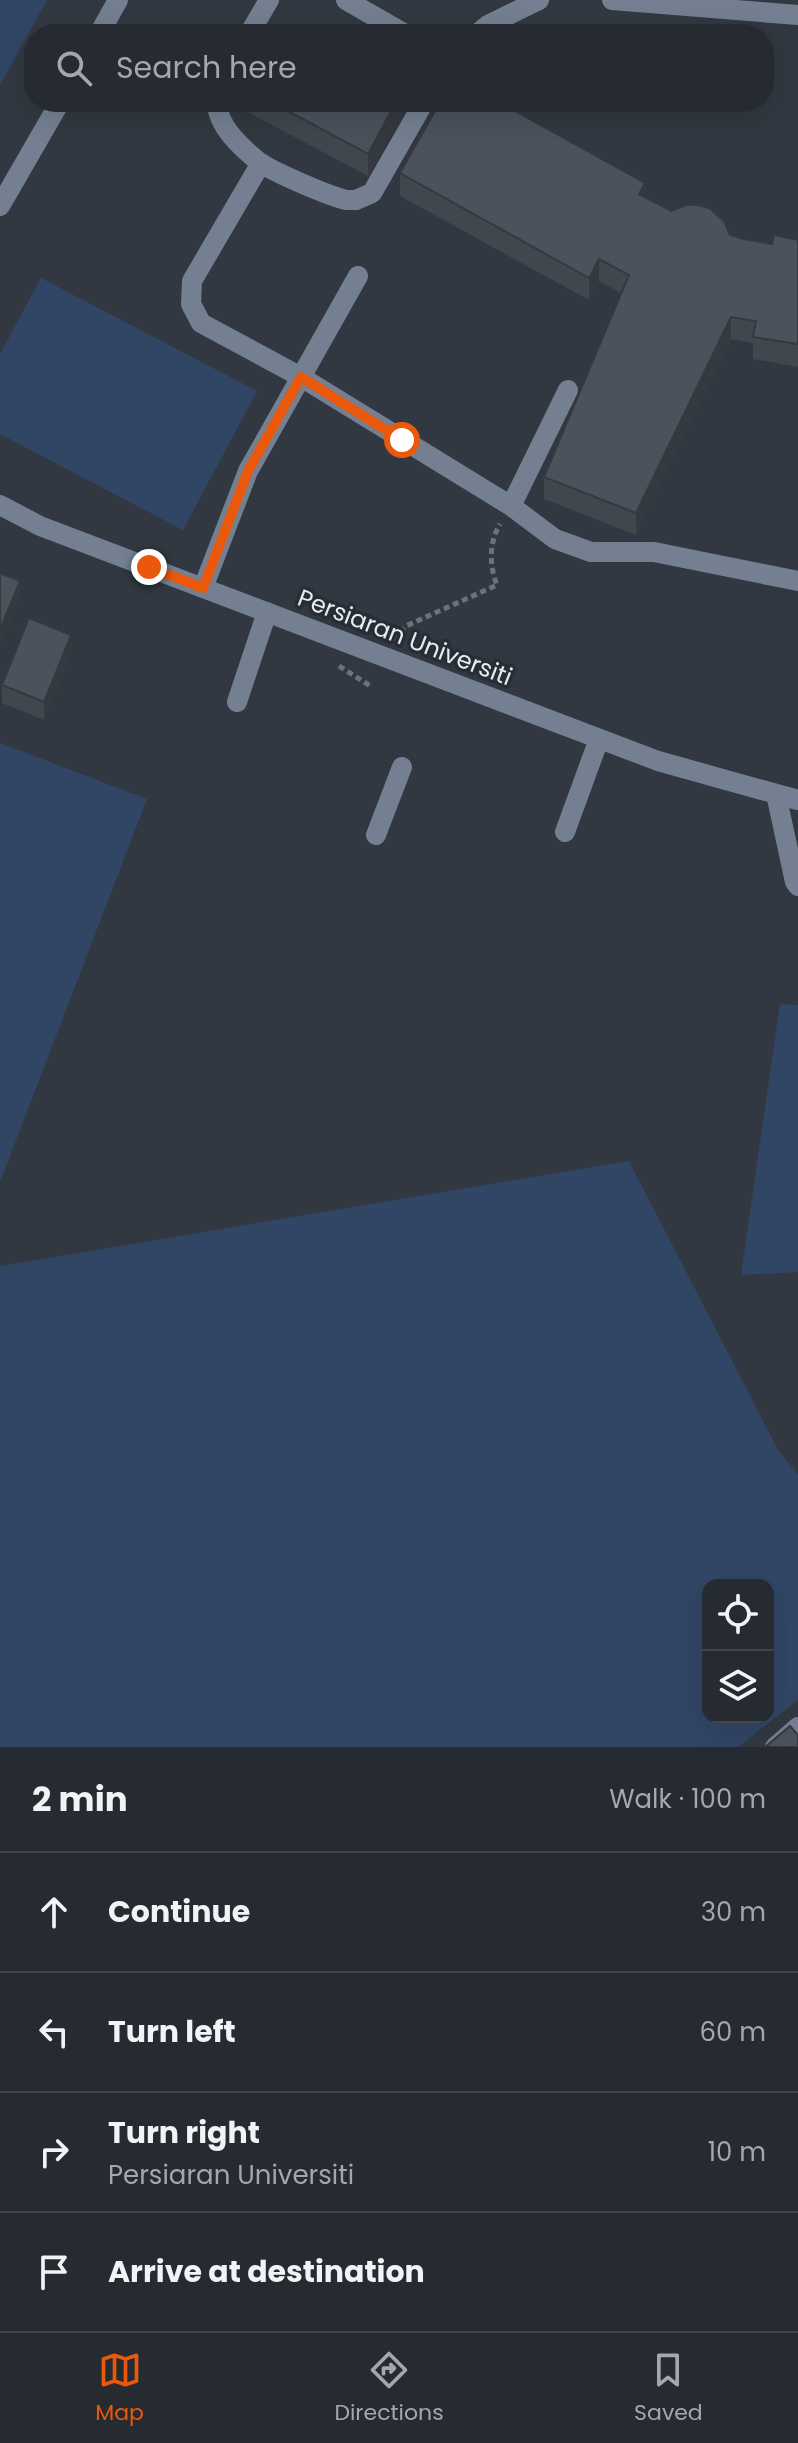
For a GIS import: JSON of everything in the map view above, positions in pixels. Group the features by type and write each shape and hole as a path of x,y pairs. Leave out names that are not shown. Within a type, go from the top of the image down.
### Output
{"street":[{"path":"105,24 118,0"},
{"path":"255,24 269,0"},
{"path":"490,24 539,0"},
{"path":"612,0 798,15"},
{"path":"358,3 390,24"},
{"path":"0,206 54,112"},
{"path":"218,112 218,118 227,130 261,163 337,198 356,200 372,193 418,112"},
{"path":"261,163 192,281 191,304 201,323 301,377 511,506 555,539 591,552 654,552 798,581"},
{"path":"203,588 248,471 358,276"},
{"path":"511,506 568,390"},
{"name":"Persiaran Universiti","path":"0,505 40,526 658,761 798,800"},
{"path":"237,702 267,612"},
{"path":"565,832 599,739"},
{"path":"376,835 402,767"},
{"path":"776,794 798,886"},
{"path":"775,1747 798,1727"}],"path":[{"path":"389,645 406,626 497,585 491,561 493,535 511,506"},
{"path":"332,662 372,687"}],"shaded area":[{"path":"0,0 47,0 34,24 24,24 24,42 0,85"},
{"path":"41,278 257,391 183,530 0,434 0,354"},
{"path":"0,743 147,799 0,1182"},
{"path":"780,1004 798,1005 798,1272 741,1275"},
{"path":"629,1161 778,1450 798,1474 798,1700 774,1719 774,1579 702,1579 702,1723 769,1723 738,1747 0,1747 0,1266"}],"building":[{"path":"290,112 391,112 368,154"},
{"path":"434,112 517,112 645,183 639,194 671,211 686,205 697,205 709,208 724,221 730,235 772,244 774,235 798,240 798,344 753,337 756,321 731,317 636,513 544,477 629,275 599,259 589,278 400,173"},
{"path":"0,573 20,581 0,630"},
{"path":"29,618 71,635 44,702 2,685"},
{"path":"790,1726 798,1735 798,1747 765,1747"}],"route":[{"path":"149,567 203,588 248,471 301,377 402,440"}]}
